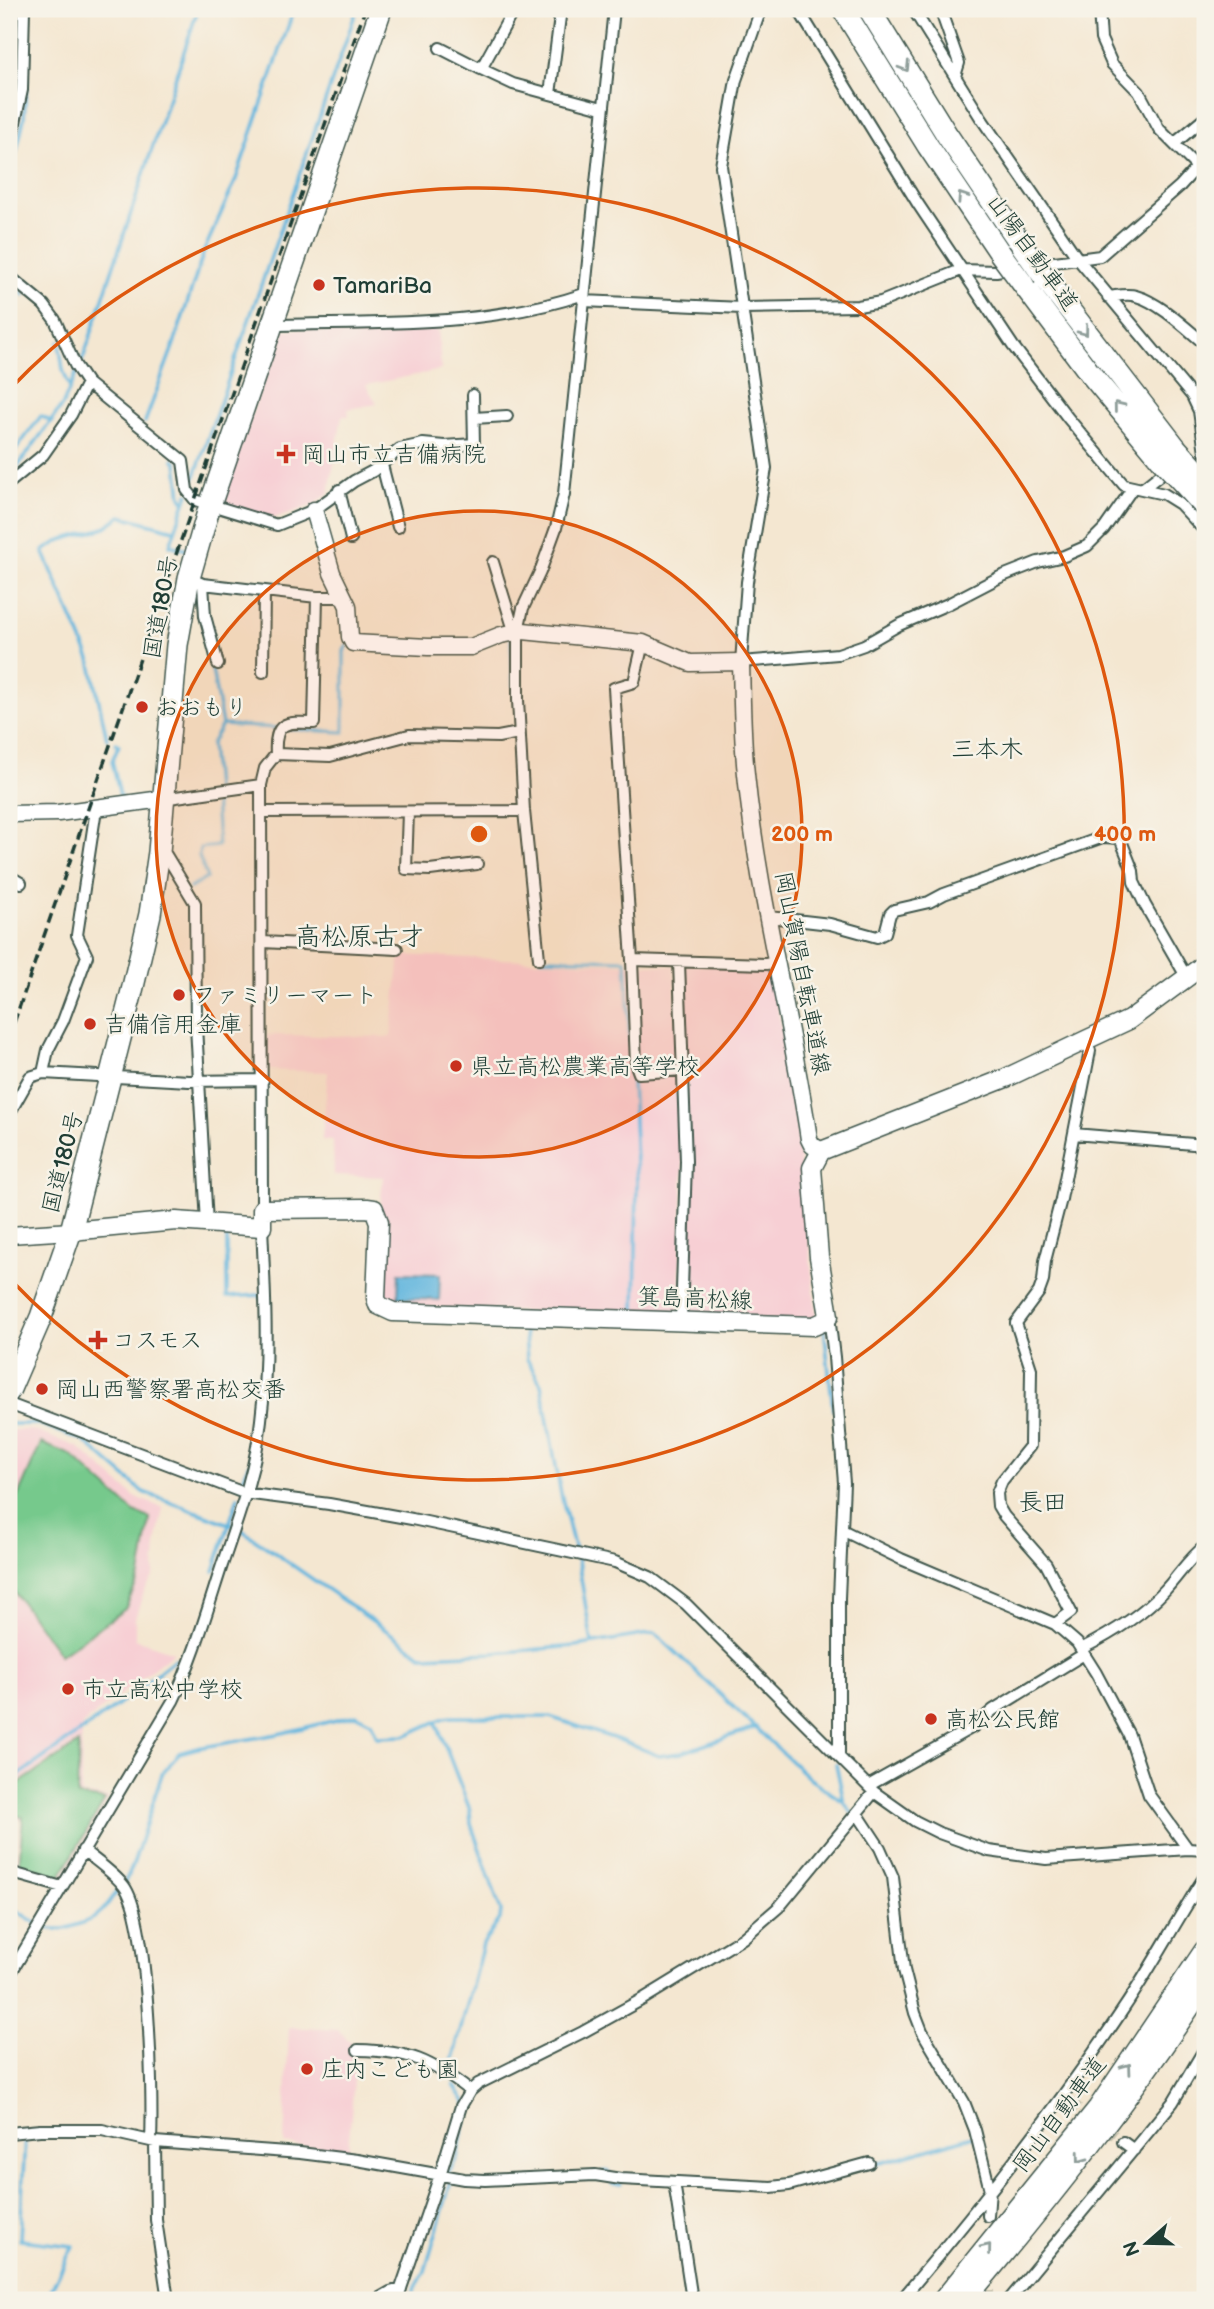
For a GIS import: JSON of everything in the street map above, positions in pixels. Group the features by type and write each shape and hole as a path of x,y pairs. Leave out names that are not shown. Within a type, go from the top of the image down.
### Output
{"highway":[{"name":"国道180号","path":"9,1391 41,1317 71,1231 150,914 159,852 177,645 196,581 210,505 381,9"},
{"name":"山陽自動車道","path":"843,9 928,146 1000,253 1089,372 1168,453 1205,480"},
{"name":"山陽自動車道","path":"869,9 947,135 1205,507"},
{"name":"岡山自動車道","path":"944,2300 1099,2108 1205,1951"},
{"name":"岡山自動車道","path":"964,2300 1111,2119 1205,1983"}],"main road":[{"path":"314,510 332,573 349,615 351,641 356,644 462,647 478,645 515,630 643,643 690,663 738,662"},
{"name":"岡山賀陽自転車道線","path":"738,662 746,775 769,917 773,963 799,1069 809,1139 812,1145 821,1151"},
{"path":"9,814 96,809 162,799"},
{"path":"825,1321 812,1168 821,1151 1006,1078 1129,1020 1205,964"},
{"name":"箕島高松線","path":"71,1231 176,1221 207,1224 374,1209 379,1222 376,1298 378,1305 393,1312 814,1326 825,1321"},
{"path":"9,1235 71,1231"}],"street":[{"path":"9,150 22,90 24,9"},
{"path":"481,69 514,9"},
{"path":"550,94 561,9"},
{"path":"539,957 522,811 515,630 556,528 564,494 614,9"},
{"path":"761,9 736,80 721,166 740,308 766,468 747,582 738,662 838,654 853,650 1000,577 1087,546 1137,489 1204,447 1199,411 1192,397 1079,260 1014,168 912,9"},
{"path":"798,9 961,270 1013,346 1076,429 1116,478 1137,489 1156,491 1172,499 1205,531"},
{"path":"940,9 959,63 955,76"},
{"path":"273,325 458,318 533,308 584,297 740,308 858,306 881,302 961,270 996,271 1100,256 1201,170 1159,129 1139,92 1112,64 1101,39 1100,9"},
{"path":"440,48 513,83 602,108"},
{"path":"1175,143 1205,118"},
{"path":"9,276 44,305 55,320 81,374 183,461 189,492 195,500 277,525 314,510 400,449 411,446 474,444 473,395"},
{"path":"1108,297 1138,296 1165,312 1205,344"},
{"path":"9,483 43,455 72,415 81,374"},
{"path":"474,418 507,416"},
{"path":"382,464 398,527"},
{"path":"340,490 351,539"},
{"path":"493,562 515,630"},
{"path":"218,664 196,581 317,597 343,597"},
{"path":"263,672 264,591"},
{"path":"9,1976 173,1701 188,1669 257,1449 267,1341 262,1218 261,785 265,768 276,754 275,739 280,728 292,722 314,723 317,597"},
{"path":"643,643 634,682 614,688 636,1065 639,1073 683,1070"},
{"path":"276,754 330,756 410,735 498,737 517,734"},
{"path":"162,799 261,785"},
{"path":"43,1073 48,1049 63,1021 87,956 78,935 96,809"},
{"path":"261,812 522,811"},
{"path":"408,812 406,869 430,870 477,864"},
{"path":"769,917 830,924 877,937 885,933 890,914 894,910 921,905 1035,860 1113,836 1120,838 1139,893 1187,978"},
{"path":"159,852 166,855 195,903 199,1080 207,1224"},
{"path":"9,876 21,883"},
{"path":"263,942 397,948"},
{"path":"632,961 773,963"},
{"path":"679,962 686,1161 681,1321"},
{"path":"1055,1624 1070,1612 1046,1564 1001,1511 998,1493 1002,1481 1030,1446 1031,1369 1016,1322 1039,1292 1043,1281 1090,1051 1086,1040"},
{"path":"9,1114 30,1077 43,1073 262,1080"},
{"path":"1074,1135 1205,1145"},
{"path":"825,1321 835,1357 844,1483 839,1598 839,1756"},
{"path":"9,1404 244,1493 377,1513 575,1552 633,1569 669,1589 694,1611 871,1789 915,1821 939,1833 989,1851 1025,1857 1066,1859 1205,1850"},
{"path":"844,1531 901,1559 1055,1624 1083,1652 1129,1735 1149,1795 1188,1849"},
{"path":"376,2300 399,2295 448,2177 466,2096 478,2084 541,2055 643,1999 743,1937 780,1906 855,1816 871,1789 973,1727 993,1710 1136,1616 1164,1592 1189,1560 1205,1546"},
{"path":"855,1816 880,1848 892,1877 904,1970 915,2012 922,2031 970,2114 990,2190 988,2216"},
{"path":"83,1850 123,1885 133,1906 140,1937 147,2008 156,2220 168,2300"},
{"path":"9,1872 62,1887"},
{"path":"901,2300 1067,2098 1205,1876"},
{"path":"1009,2300 1172,2102 1205,2048"},
{"path":"358,2050 390,2050 442,2068 452,2076 466,2096"},
{"path":"9,2133 102,2130 152,2139 357,2160 448,2177 485,2180 610,2177 674,2185 776,2186 869,2163"},
{"path":"1123,2141 1134,2150"},
{"path":"674,2185 692,2300"}],"shaded area":[{"path":"438,326 441,370 366,385 377,404 348,409 349,416 342,416 329,493 311,506 274,518 221,504 281,330"},
{"path":"400,955 674,966 683,1165 679,1310 672,1318 383,1305 380,1208 383,1177 334,1175 333,1141 322,1140 328,1072 267,1070 267,1035 391,1037"},
{"path":"681,965 769,967 791,1072 817,1322 698,1317 689,1310 690,1160"},
{"name":"市立高松中学校","path":"9,1430 32,1430 78,1447 135,1497 163,1508 156,1544 154,1575 144,1592 135,1618 135,1639 174,1652 82,1725 81,1794 109,1798 59,1883 16,1868 21,1820 9,1818"},
{"path":"289,2027 338,2030 352,2043 356,2056 348,2152 284,2144"}],"green space":[{"path":"41,1443 71,1455 134,1512 150,1518 140,1576 125,1609 60,1655 9,1585 9,1517"},
{"path":"79,1743 77,1796 105,1800 59,1878 19,1867 23,1817 9,1815 9,1790"}],"water":[{"path":"399,1273 440,1274 439,1300 398,1298"}],"waterway":[{"path":"13,473 62,406 84,356 198,9"},
{"path":"145,422 204,251 235,182 292,15 284,9"},
{"path":"191,487 357,9"},
{"path":"9,183 24,118 28,61"},
{"path":"9,283 24,295"},
{"path":"59,342 63,370 69,386"},
{"path":"9,459 41,416 52,422"},
{"path":"173,459 177,463 181,497 185,503"},
{"path":"187,550 170,545 188,494"},
{"path":"107,739 90,659 43,551 61,540 102,529 121,516 174,530"},
{"path":"511,638 513,686"},
{"path":"286,729 344,732 344,651 347,646"},
{"path":"208,647 222,725 211,744 215,788"},
{"path":"222,725 278,728"},
{"path":"116,743 119,745 112,761 121,800"},
{"path":"190,888 207,878 199,856 200,848 218,846 215,796"},
{"path":"541,958 626,960 637,1182 635,1312 631,1312"},
{"path":"804,1146 806,1166"},
{"path":"227,1230 227,1297 261,1295 261,1298"},
{"path":"524,1322 527,1359 541,1384 592,1643"},
{"path":"824,1327 833,1409"},
{"path":"257,1409 260,1375"},
{"path":"9,1424 39,1424 83,1440 143,1492 232,1525"},
{"path":"241,1486 248,1465"},
{"path":"214,1571 238,1497"},
{"path":"239,1528 423,1656 576,1646 655,1633 810,1779 844,1802"},
{"path":"9,1782 118,1705 175,1659"},
{"path":"9,1909 14,1909 42,1927 53,1929 65,1929 94,1918 125,1882 162,1774 179,1753 197,1748 278,1734 357,1715 371,1722 377,1737 404,1736 452,1717 550,1717 659,1756 681,1753 756,1727"},
{"path":"436,1722 470,1810 471,1824 501,1911 500,1919 483,1944 451,2066 452,2074"},
{"path":"836,1764 844,1802 852,1813"},
{"path":"448,2174 457,2158 468,2106 454,2085"},
{"path":"25,2135 20,2240 73,2246 46,2300"},
{"path":"870,2166 973,2136"},
{"path":"602,2172 608,2171 612,2184 621,2184"},
{"path":"414,2291 425,2271 452,2178"}],"tunnel":[{"path":"1071,2102 1123,2142"},
{"path":"989,2275 989,2300"}],"railway":[{"path":"9,1037 365,9"}],"place":[{"name":"TamariBa","path":"319,285"},
{"name":"岡山市立吉備病院","path":"286,454"},
{"name":"おおもり","path":"142,707"},
{"name":"ファミリーマート","path":"179,995"},
{"name":"吉備信用金庫","path":"90,1024"},
{"name":"県立高松農業高等学校","path":"456,1066"},
{"name":"コスモス","path":"98,1340"},
{"name":"岡山西警察署高松交番","path":"42,1389"},
{"name":"市立高松中学校","path":"68,1689"},
{"name":"高松公民館","path":"931,1719"},
{"name":"庄内こども園","path":"307,2069"}],"district":[{"name":"三本木","path":"987,749"},
{"name":"高松原古才","path":"360,936"},
{"name":"長田","path":"1043,1502"}]}
